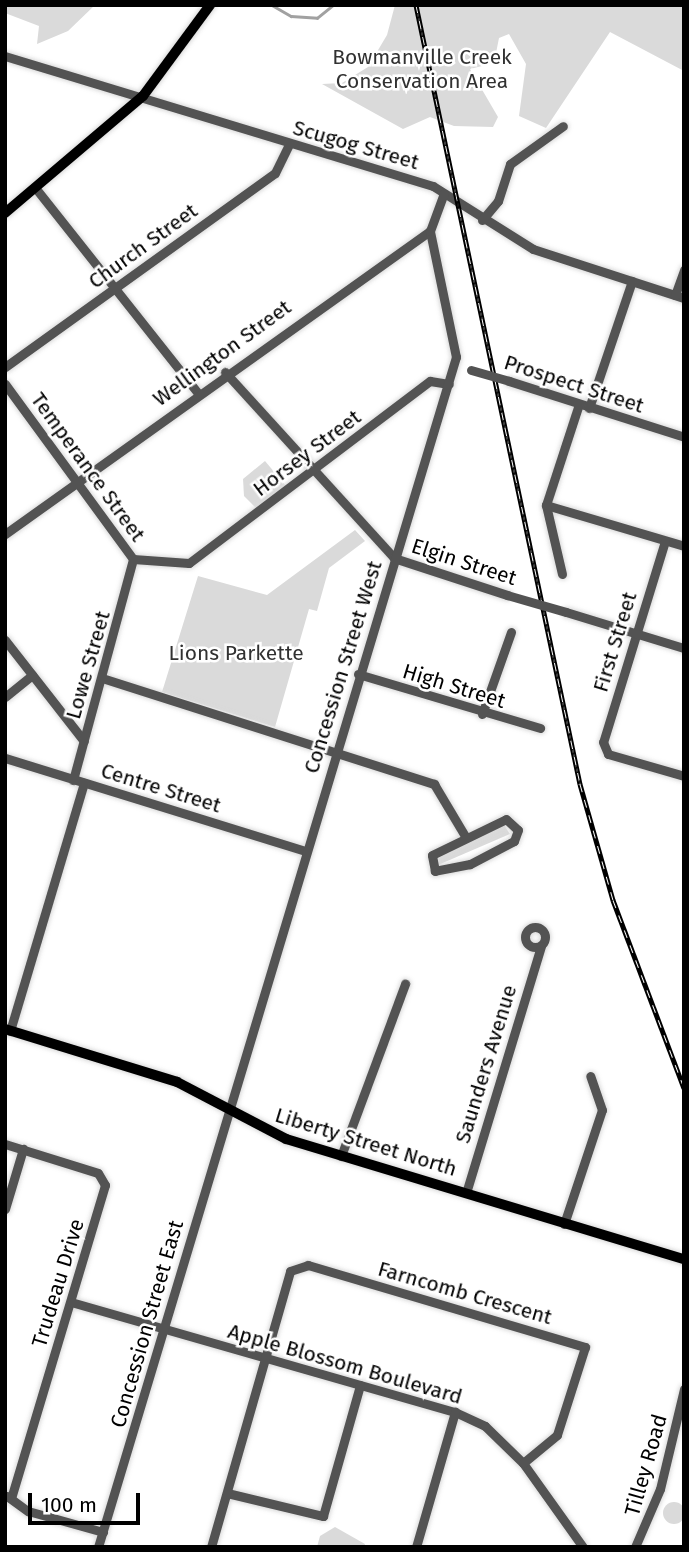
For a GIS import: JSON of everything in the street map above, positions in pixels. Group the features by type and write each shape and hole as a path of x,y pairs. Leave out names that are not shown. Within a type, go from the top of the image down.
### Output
{"main road":[{"path":"5,213 37,190 143,96 196,28 210,5"},
{"name":"Liberty Street North","path":"8,1030 177,1082 225,1110 341,1156 684,1259"}],"street":[{"name":"Scugog Street","path":"5,56 143,96 444,193 482,220 533,249 679,296"},
{"path":"482,220 498,201 510,164 563,126"},
{"name":"Church Street","path":"5,367 275,173 289,144"},
{"path":"37,190 197,392"},
{"path":"430,231 444,193"},
{"name":"Concession Street West","path":"225,1110 454,365 430,231"},
{"name":"Wellington Street","path":"5,534 225,372 430,231"},
{"path":"679,296 684,270"},
{"path":"589,408 632,281"},
{"name":"Prospect Street","path":"454,365 684,437"},
{"name":"Elgin Street","path":"225,372 394,558 635,635 684,648"},
{"name":"Horsey Street","path":"189,563 430,381 449,384"},
{"name":"Temperance Street","path":"5,384 134,559 189,563"},
{"path":"562,574 546,505 579,404"},
{"path":"546,505 684,546"},
{"name":"First Street","path":"665,541 603,742 608,754 684,776"},
{"name":"Lowe Street","path":"73,780 134,559"},
{"path":"482,714 512,632"},
{"path":"5,640 84,741"},
{"name":"High Street","path":"358,674 482,714 540,728"},
{"path":"5,697 32,675"},
{"path":"102,678 434,784 465,836"},
{"name":"Centre Street","path":"5,758 306,851"},
{"path":"8,1030 84,783"},
{"path":"506,819 518,830 514,841 470,864 435,871 432,855 465,836 506,819"},
{"name":"Saunders Avenue","path":"466,1193 541,946"},
{"path":"341,1156 405,984"},
{"path":"564,1224 602,1111 590,1076"},
{"name":"Concession Street East","path":"98,1547 165,1331 225,1110"},
{"name":"Trudeau Drive","path":"5,1144 98,1173 105,1185 71,1302 8,1497 28,1511 103,1532"},
{"path":"5,1209 23,1149"},
{"name":"Farncomb Crescent","path":"265,1358 290,1271 308,1265 585,1347 557,1435 523,1464"},
{"name":"Apple Blossom Boulevard","path":"71,1302 455,1412 485,1426 523,1464 583,1547"},
{"path":"211,1547 265,1358"},
{"path":"227,1493 323,1516 360,1385"},
{"name":"Tilley Road","path":"635,1547 660,1489 684,1389"},
{"path":"416,1547 455,1412"}],"green space":[{"path":"5,5 95,5 68,31 37,44 39,26 5,13"},
{"name":"Bowmanville Creek Conservation Area","path":"395,5 684,5 684,71 610,32 546,128 519,116 526,64 509,34 499,38 494,63 470,69 498,117 493,127 454,126 430,117 403,129 322,84 342,83 368,67 387,35"},
{"path":"265,461 286,486 256,508 244,496 243,479"},
{"name":"Lions Parkette","path":"355,530 365,541 329,568 317,611 309,609 275,727 162,692 198,576 267,595"},
{"path":"504,825 510,834 438,865 438,855"},
{"path":"670,1502 678,1502 685,1509 685,1517 678,1524 670,1524 663,1517 663,1509"},
{"path":"335,1527 365,1544 364,1547 317,1547 320,1536"}],"waterway":[{"path":"272,5 291,16 317,18 333,5"}],"railway":[{"path":"416,5 580,784 613,900 684,1088"}]}
